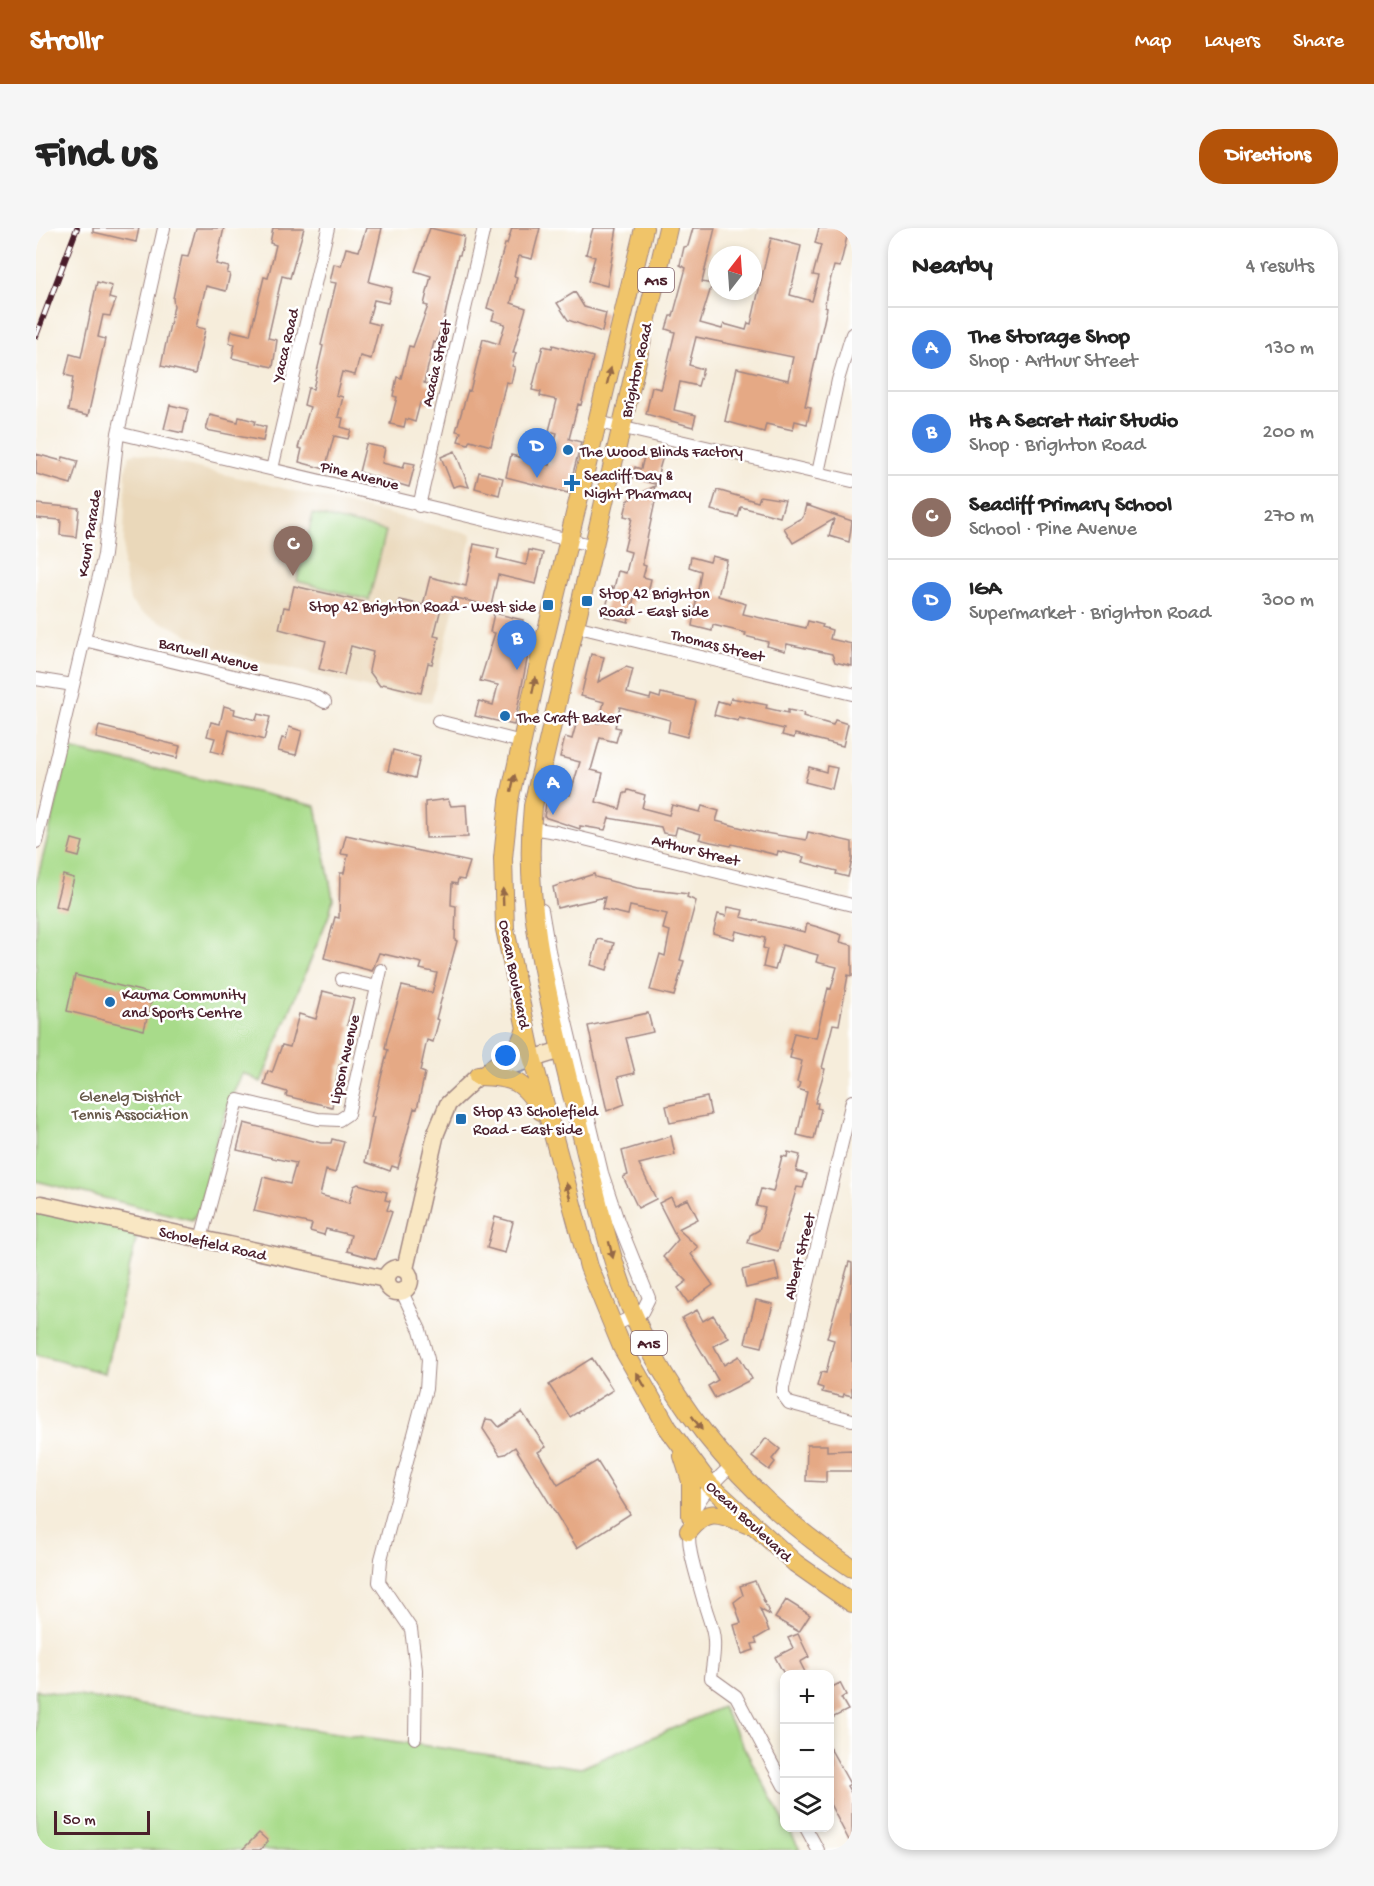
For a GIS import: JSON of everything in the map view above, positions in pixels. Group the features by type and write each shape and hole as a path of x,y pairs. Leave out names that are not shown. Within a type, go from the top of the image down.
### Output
{"main road":[{"name":"Brighton Road","path":"506,825 522,742 644,228"},
{"name":"Brighton Road","path":"531,828 540,769 595,546 668,228"},
{"name":"Ocean Boulevard","path":"506,825 503,858 505,928 532,1058 589,1267 622,1347 677,1440 710,1485 795,1563 852,1603"},
{"name":"Ocean Boulevard","path":"531,828 534,930 561,1050 614,1259 635,1317 670,1382 697,1425 731,1466 768,1504 808,1539 852,1568"},
{"path":"484,1073 519,1045 526,1029"},
{"path":"484,1073 504,1076 529,1090 552,1131"},
{"path":"677,1440 691,1481 690,1524"},
{"path":"690,1524 710,1514 722,1515 754,1526"}],"street":[{"name":"Kauri Parade","path":"36,842 104,555 118,433 164,228"},
{"name":"Yacca Road","path":"272,469 328,228"},
{"name":"Acacia Street","path":"419,506 484,228"},
{"path":"818,473 838,380 852,334"},
{"path":"598,422 852,481"},
{"name":"Pine Avenue","path":"118,433 595,546"},
{"name":"Thomas Street","path":"575,626 852,694"},
{"name":"Barwell Avenue","path":"84,640 312,695 325,702"},
{"path":"36,679 74,685"},
{"path":"438,721 522,742"},
{"name":"Arthur Street","path":"531,828 556,832 852,905"},
{"path":"542,906 549,951 602,1173 618,1221 647,1291 647,1305 635,1317 613,1326"},
{"name":"Lipson Avenue","path":"201,1239 238,1100 318,1119 339,1120 348,1114 381,970"},
{"path":"342,979 377,987"},
{"path":"405,1269 441,1115 448,1104 484,1073 561,1050"},
{"name":"Albert Street","path":"852,1101 783,1388 785,1399 803,1408 852,1420"},
{"name":"Scholefield Road","path":"38,1202 386,1279"},
{"path":"402,1292 411,1282 408,1272 400,1267 390,1270 386,1279 389,1288 402,1292 420,1330 428,1359 426,1389 381,1559 380,1582 411,1629 416,1670 415,1738"},
{"path":"731,1466 710,1485 695,1504 690,1524 690,1549 715,1640 711,1678 736,1696 780,1778"},
{"path":"809,1832 818,1850"}],"shaded area":[{"path":"136,453 472,534 431,703 278,666 214,647 141,612 130,601 123,567 126,468 130,455"}],"green space":[{"path":"313,514 386,531 369,600 297,581"},
{"name":"Glenelg District Tennis Association","path":"70,749 316,806 333,899 329,915 261,1082 243,1073 235,1089 217,1140 199,1210 192,1220 36,1181 36,884"},
{"path":"43,1209 138,1231 105,1373 36,1355 36,1215"},
{"path":"36,1690 581,1768 722,1707 780,1814 780,1832 790,1832 800,1850 36,1850"}],"building":[{"path":"93,228 139,228 136,242 93,232"},
{"path":"196,228 224,228 216,264 229,267 227,273 230,274 226,291 206,286 196,327 205,329 195,374 161,366 182,256 188,257"},
{"path":"273,228 304,228 290,278 282,276 268,338 277,340 273,367 232,358 235,344 229,343 232,331 250,335 264,277 268,278 276,245 270,243"},
{"path":"366,228 382,228 369,282 392,288 388,303 374,300 368,322 380,325 371,359 360,356 355,375 342,372 336,395 343,397 338,417 343,418 341,427 351,430 348,439 334,436 325,469 299,462 302,449 298,448 310,407 304,405 308,388 313,389 323,346 321,345 336,283 330,282 334,264 341,266 346,248 359,251"},
{"path":"430,228 464,236 463,244 460,255 458,255 445,315 436,343 434,342 424,383 432,385 427,404 420,403 415,422 406,419 404,427 390,424 397,397 393,396 397,377 401,378 409,346 413,347 428,306 424,305 431,276 415,271"},
{"path":"512,228 540,228 532,259 519,256 514,276 517,277 511,303 526,308 513,353 516,353 512,366 515,367 511,383 506,382 491,446 470,440 468,444 458,441 461,432 456,431 468,390 470,391 483,339 499,344 505,324 492,320 495,311 487,308 505,244 507,244"},
{"path":"593,228 617,228 607,286 588,281 595,257 586,254"},
{"path":"693,228 715,228 711,246 708,246 708,257 702,282 708,283 708,297 700,323 722,329 724,324 746,330 748,323 751,324 757,300 762,300 762,277 771,238 801,246 790,295 812,301 819,276 813,275 821,245 815,243 819,228 849,228 840,267 834,266 826,296 825,307 827,308 805,406 811,407 807,424 795,421 793,430 766,424 764,432 725,421 737,368 788,380 793,357 696,337 689,365 703,369 698,386 680,382 674,410 696,415 693,427 646,414 652,387 661,389 662,386 675,332 666,329 670,316 673,316 686,268 680,265 684,247 688,246"},
{"path":"97,282 112,286 109,298 116,300 110,316 103,315 98,337 105,339 88,416 68,411 73,377 65,375 70,354 81,357"},
{"path":"575,292 584,307 606,313 602,332 568,320 557,303"},
{"path":"553,345 593,357 581,405 578,404 569,439 581,442 568,493 506,477 511,455 550,465 557,433 549,431 557,400 540,396 541,392 532,390 543,346 552,348"},
{"path":"170,405 188,409 183,433 164,429"},
{"path":"210,415 238,422 239,417 255,421 254,424 266,427 263,441 206,430"},
{"path":"366,444 385,448 382,463 403,468 405,462 415,464 409,487 359,472"},
{"path":"455,451 469,487 460,485 453,487 441,457"},
{"path":"645,452 663,456 655,484 632,478 635,467 641,469"},
{"path":"36,454 62,461 63,457 78,461 71,484 36,474"},
{"path":"479,472 503,478 499,495 475,488"},
{"path":"655,486 653,496 656,497 643,558 643,565 646,566 643,577 651,579 648,593 636,590 628,622 604,616 611,587 614,588 618,571 626,573 631,552 624,550 632,518 624,516 628,500"},
{"path":"717,490 758,502 760,496 785,500 780,517 741,507 738,517 711,510"},
{"path":"36,504 79,508 76,537 60,535 61,520 36,518"},
{"path":"806,505 852,521 849,542 829,536 834,519 793,543 784,528 803,517"},
{"path":"474,544 499,549 497,558 526,565 529,550 543,553 536,584 498,575 491,606 452,597 448,610 441,608 434,636 439,637 432,664 428,663 421,693 383,684 380,686 369,671 373,652 351,646 344,675 319,669 326,641 279,629 284,607 289,608 294,586 364,602 363,607 395,615 399,600 423,605 430,577 466,586"},
{"path":"712,556 727,560 718,596 746,604 743,614 806,628 808,621 823,625 822,627 832,630 830,639 852,644 852,666 835,662 832,654 787,644 785,651 767,646 768,642 745,636 746,633 713,625 712,631 692,626 701,571 689,567 691,557 710,562"},
{"path":"494,613 523,620 515,652 528,655 514,725 475,716 479,701 493,705 498,685 480,681 495,633 490,632"},
{"path":"591,654 604,657 598,682 626,667 633,669 627,693 650,699 651,695 660,698 661,693 696,701 687,737 668,732 670,720 620,707 615,727 620,728 616,742 600,738 591,770 603,773 596,802 620,809 624,793 628,790 645,795 642,808 669,815 672,805 700,812 702,806 719,811 716,821 754,831 806,840 808,832 852,842 852,860 848,877 836,874 837,871 802,862 804,857 778,851 777,855 732,844 731,846 711,842 699,839 701,834 677,827 675,835 663,833 661,827 609,818 605,830 580,826 580,829 544,817 548,789 570,795 580,762 560,757 565,737 572,739 578,717 599,723 604,702 581,696"},
{"path":"731,698 767,705 766,708 788,713 788,710 804,713 803,716 833,725 835,720 848,724 843,746 795,734 794,738 782,735 784,729 739,718 738,721 714,715 718,701 729,704"},
{"path":"224,706 235,709 234,714 256,720 258,714 270,717 264,740 229,730 223,754 211,751 215,738 207,736 211,722 220,724"},
{"path":"99,726 180,746 177,758 96,738"},
{"path":"289,727 302,731 296,755 278,751 282,738 286,739"},
{"path":"393,750 420,757 415,778 388,771"},
{"path":"827,766 837,768 832,789 805,782 809,767 826,772"},
{"path":"448,799 451,806 466,805 468,837 426,838 425,802"},
{"path":"346,835 470,862 464,880 458,879 457,884 452,883 451,905 456,906 455,940 457,941 436,1019 439,1020 433,1042 427,1040 420,1071 425,1073 417,1109 414,1108 398,1168 392,1166 390,1171 365,1162 374,1117 371,1117 388,1050 385,1049 387,1038 402,986 432,993 437,973 420,969 422,963 379,953 372,971 324,958 335,917 339,918 340,873 344,873 348,855 341,854"},
{"path":"72,839 83,842 79,857 68,854"},
{"path":"594,874 595,877 637,888 688,894 687,897 696,901 680,960 684,961 674,996 650,990 660,954 665,956 670,931 663,929 667,914 630,906 628,915 602,909 605,897 557,908 553,887"},
{"path":"63,875 74,878 66,909 55,906"},
{"path":"728,907 743,910 741,917 805,932 807,924 818,927 842,935 840,942 852,945 852,976 848,975 839,1025 833,1024 822,1068 825,1069 815,1103 818,1103 817,1108 821,1109 814,1139 797,1135 807,1092 798,1089 800,1083 797,1082 802,1061 790,1058 792,1050 790,1049 794,1033 816,1038 828,988 831,989 837,967 816,962 818,955 782,945 775,970 763,967 767,949 763,948 765,938 736,931 734,939 713,933 718,914 726,916"},
{"path":"598,939 614,943 607,970 591,965"},
{"name":"Kaurna Community and Sports Centre","path":"75,975 153,994 144,1030 67,1011"},
{"path":"323,991 354,999 347,1025 351,1026 341,1065 339,1065 332,1107 286,1096 287,1092 264,1085 268,1071 272,1073 282,1045 290,1047 299,1014 316,1019"},
{"path":"648,1013 653,1032 626,1038 635,1073 618,1077 625,1104 607,1111 588,1026"},
{"path":"707,1097 711,1115 670,1123 666,1106"},
{"path":"244,1123 321,1143 331,1143 332,1139 344,1142 335,1173 326,1170 320,1195 349,1203 354,1186 358,1184 387,1192 385,1200 390,1201 387,1210 392,1212 376,1259 347,1251 351,1235 326,1229 324,1235 310,1231 312,1224 254,1211 263,1177 290,1184 296,1163 237,1150"},
{"path":"671,1136 675,1155 639,1164 656,1199 638,1208 623,1177 628,1175 622,1151"},
{"path":"788,1152 800,1155 796,1171 807,1174 803,1188 797,1187 778,1251 748,1243 750,1235 759,1230 765,1208 756,1206 761,1189 773,1192 782,1156 787,1157"},
{"path":"671,1197 675,1205 688,1199 698,1219 678,1229 698,1247 691,1254 713,1285 688,1303 678,1288 687,1281 663,1257 678,1240 659,1203"},
{"path":"495,1217 513,1222 505,1253 487,1248"},
{"path":"775,1262 779,1280 746,1288 742,1270"},
{"path":"849,1262 852,1263 852,1396 844,1394 843,1397 822,1392 823,1388 817,1386 821,1372 826,1373 834,1340 827,1338"},
{"path":"756,1300 773,1304 762,1347 745,1343"},
{"path":"697,1310 703,1321 713,1315 729,1338 714,1346 724,1365 739,1356 752,1379 715,1398 708,1386 718,1380 682,1318"},
{"path":"592,1358 613,1390 570,1417 549,1385"},
{"path":"522,1412 546,1447 538,1452 558,1485 597,1461 630,1514 577,1548 515,1447 500,1455 483,1429 486,1419 493,1420 499,1427"},
{"path":"766,1438 780,1449 772,1459 775,1462 769,1470 752,1457"},
{"path":"807,1445 827,1445 827,1451 852,1450 852,1471 826,1471 826,1482 806,1481"},
{"path":"755,1581 770,1615 760,1609 769,1631 755,1639 757,1643 752,1644 754,1650 742,1654 734,1625 741,1623 734,1602 743,1595 740,1586"},
{"path":"786,1600 810,1615 799,1632 775,1618"},
{"path":"798,1634 809,1657 800,1662 804,1670 782,1670 775,1657 793,1648 788,1638"},
{"path":"840,1683 846,1695 841,1698 848,1710 834,1717 834,1686"},
{"path":"834,1755 850,1784 847,1786 852,1794 852,1846 834,1812"},
{"path":"259,1833 268,1841 260,1850 242,1850"}],"railway":[{"path":"36,336 77,228"}],"place":[{"name":"The Wood Blinds Factory","path":"568,450"},
{"name":"IGA","path":"537,478"},
{"name":"Seacliff Day & Night Pharmacy","path":"572,483"},
{"name":"Seacliff Primary School","path":"293,576"},
{"name":"Stop 42 Brighton Road - East side","path":"587,601"},
{"name":"Stop 42 Brighton Road - West side","path":"548,605"},
{"name":"Its A Secret Hair Studio","path":"517,670"},
{"name":"The Craft Baker","path":"505,716"},
{"name":"The Storage Shop","path":"553,815"},
{"name":"Kaurna Community and Sports Centre","path":"110,1002"},
{"name":"Stop 43 Scholefield Road - East side","path":"461,1119"}]}
